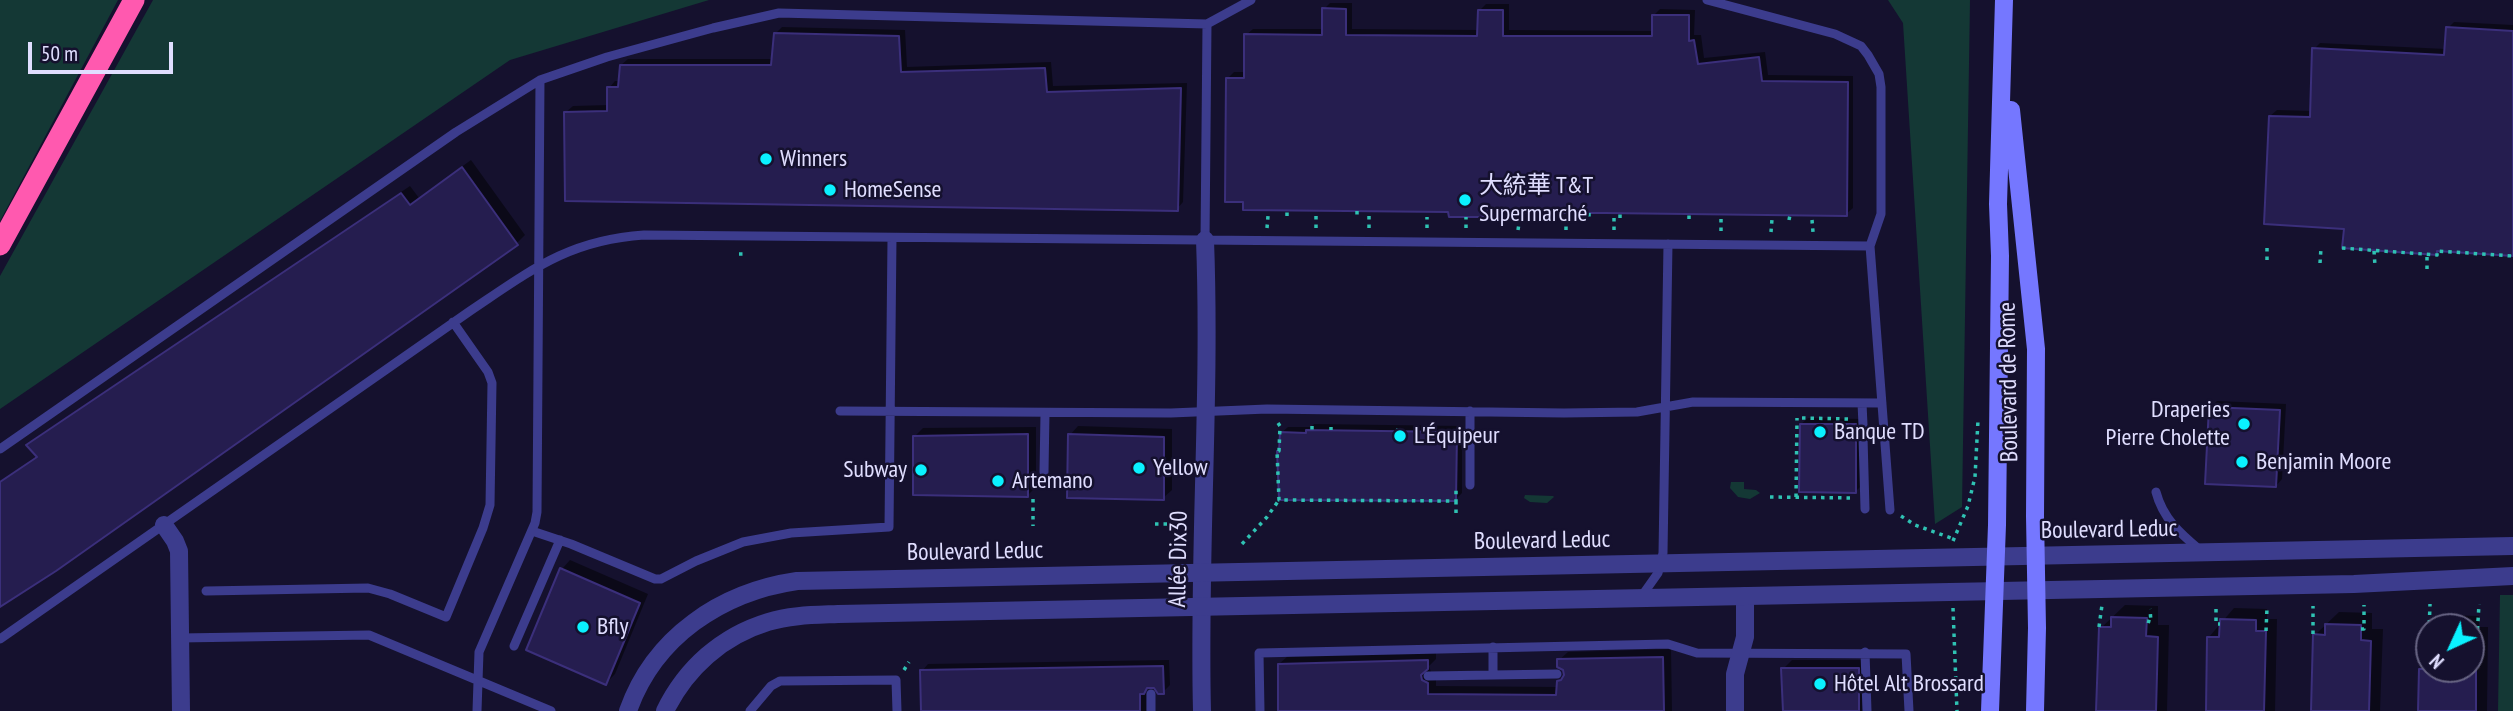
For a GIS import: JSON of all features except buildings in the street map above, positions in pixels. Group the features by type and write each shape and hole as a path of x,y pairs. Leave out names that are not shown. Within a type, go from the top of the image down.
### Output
{"highway":[{"path":"0,244 134,0"}],"main road":[{"name":"Boulevard de Rome","path":"1990,711 1996,557 2000,256 1998,204 2004,0"},
{"name":"Boulevard de Rome","path":"2004,54 2036,349 2035,711"}],"street":[{"name":"Allée Dix30","path":"1202,711 1205,240"},
{"path":"164,524 179,551 181,711"},
{"name":"Boulevard Leduc","path":"628,711 648,671 677,635 725,601 767,586 816,580 2513,547"},
{"path":"665,711 685,679 708,654 744,631 782,619 838,614 2354,584 2513,576"},
{"path":"1735,711 1735,674 1745,629 1745,596"}],"lane":[{"path":"0,449 456,132 540,80 618,54 779,13 1207,24 1251,0"},
{"path":"1707,0 1835,34 1861,46 1874,63 1878,74 1881,96 1881,214 1870,246 1890,510"},
{"path":"1205,240 1207,24"},
{"path":"477,711 479,652 532,531 537,512 540,80"},
{"path":"0,639 453,322 540,265 582,246 632,236 1870,246"},
{"path":"532,531 654,579 661,579 743,542 791,533 889,527 892,238"},
{"path":"1640,598 1658,573 1664,533 1668,244"},
{"path":"206,591 368,588 446,617 490,505 492,383 488,372 453,322"},
{"path":"840,411 1045,413 1230,409 1637,412 1693,402 1882,403"},
{"path":"1860,422 1862,403"},
{"path":"1470,411 1470,485"},
{"path":"1044,472 1045,413"},
{"path":"1863,437 1865,509"},
{"path":"2156,492 2159,504 2171,524 2202,553"},
{"path":"514,646 560,540"},
{"path":"180,638 369,635 551,711"},
{"path":"1260,711 1259,653 1668,644 1691,652 1906,654 1909,711"},
{"path":"1493,647 1493,675"},
{"path":"1865,652 1867,711"},
{"path":"1428,676 1557,674"},
{"path":"750,711 771,686 780,681 896,680 897,711"},
{"path":"1151,694 1151,711"}],"path":[{"path":"1267,227 1268,216"},
{"path":"1316,216 1316,227"},
{"path":"1369,216 1369,227"},
{"path":"1427,217 1427,227"},
{"path":"1466,217 1466,228"},
{"path":"1518,228 1520,218"},
{"path":"1566,218 1566,230"},
{"path":"1614,218 1614,229"},
{"path":"1721,219 1721,230"},
{"path":"1771,231 1772,219"},
{"path":"1811,230 1812,220"},
{"path":"2267,245 2267,260"},
{"path":"2320,262 2321,248"},
{"path":"2342,248 2437,255 2437,251 2513,256"},
{"path":"2374,251 2375,266"},
{"path":"739,254 745,254"},
{"path":"2427,254 2427,269"},
{"path":"1789,418 1860,422"},
{"path":"1796,496 1797,418"},
{"name":"Boulevard de Rome","path":"1953,545 1968,506 1975,477 1978,422"},
{"path":"1242,544 1279,500 1277,460 1280,426"},
{"path":"1456,488 1456,516"},
{"path":"1770,496 1856,498"},
{"path":"1033,499 1033,526"},
{"path":"1279,500 1456,501"},
{"path":"1890,510 1915,525 1954,539"},
{"path":"1155,524 1168,524"},
{"path":"2099,627 2102,602"},
{"path":"2430,604 2430,613"},
{"path":"2478,613 2479,604"},
{"path":"2361,629 2364,629 2364,605"},
{"path":"2313,606 2313,634"},
{"path":"2266,631 2267,608"},
{"path":"2147,621 2151,622 2150,609"},
{"path":"2216,609 2216,624 2220,624"},
{"path":"1954,622 1957,711"}],"green space":[{"path":"0,0 118,0 0,221"},
{"path":"153,0 709,0 510,60 0,409 0,276"},
{"path":"1888,0 1970,0 1962,507 1935,524 1903,23"},
{"path":"1731,482 1744,482 1744,489 1760,493 1750,499 1738,497 1730,488"},
{"path":"1525,495 1554,497 1547,503 1530,502 1524,498"},
{"path":"2500,595 2513,595 2513,711 2498,711"}],"place":[{"name":"Winners","path":"766,159"},
{"name":"HomeSense","path":"830,190"},
{"name":"大統華 T&T Supermarché","path":"1465,200"},
{"name":"Draperies Pierre Cholette","path":"2244,424"},
{"name":"Banque TD","path":"1820,432"},
{"name":"L'Équipeur","path":"1400,436"},
{"name":"Benjamin Moore","path":"2242,462"},
{"name":"Yellow","path":"1139,468"},
{"name":"Subway","path":"921,470"},
{"name":"Artemano","path":"998,481"},
{"name":"Bfly","path":"583,627"},
{"name":"Hôtel Alt Brossard","path":"1820,684"}]}
